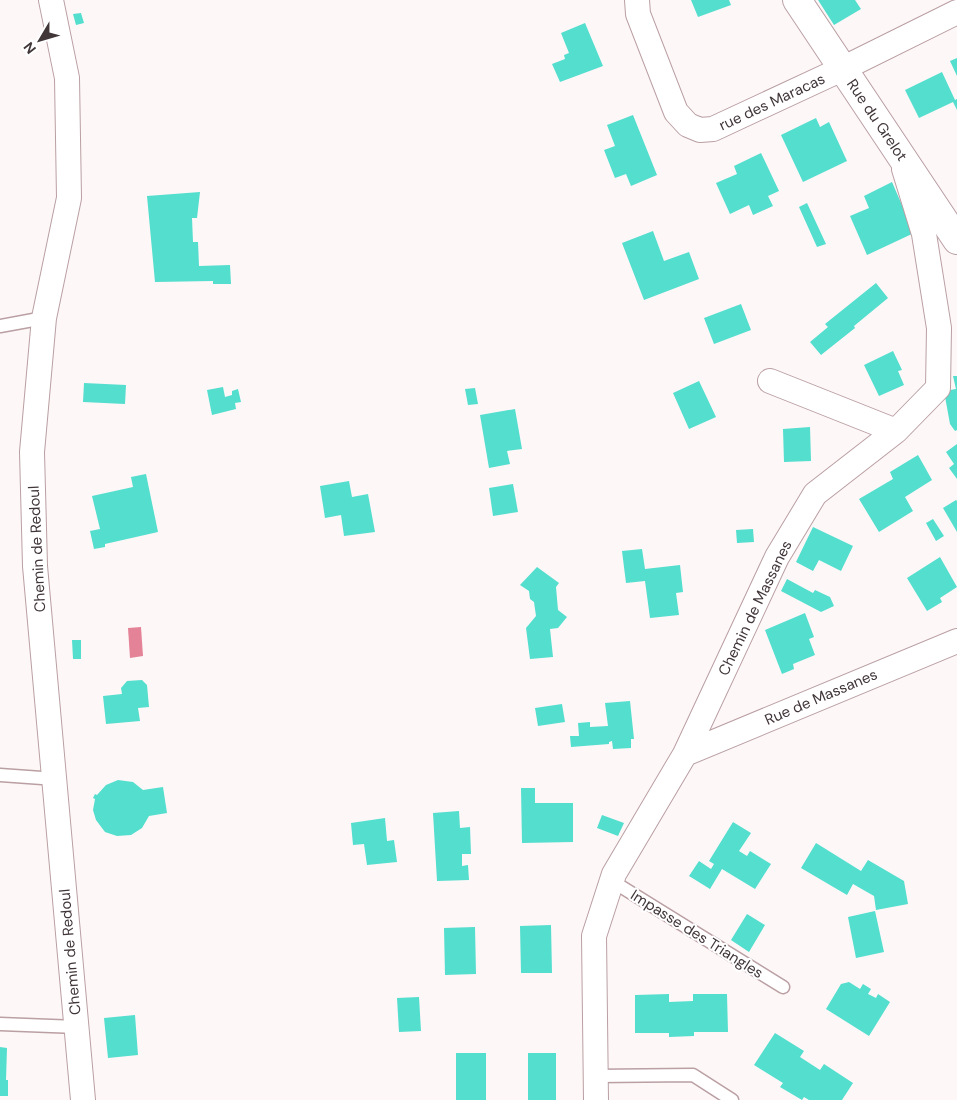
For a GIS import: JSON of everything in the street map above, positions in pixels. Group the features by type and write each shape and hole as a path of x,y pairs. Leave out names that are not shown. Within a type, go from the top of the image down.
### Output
{"street":[{"name":"Chemin de Redoul","path":"51,0 67,78 69,198 44,318 32,462 35,566 56,779 83,1100"},
{"name":"rue des Maracas","path":"637,0 638,14 676,112 688,124 700,130 714,129 842,69 952,9"},
{"name":"Rue du Grelot","path":"797,0 957,240"},
{"name":"Chemin de Massanes","path":"596,1100 594,936 614,874 685,754 777,557 815,494 896,431 938,388 939,328 924,234 899,153"},
{"path":"770,381 896,431"},
{"name":"Rue de Massanes","path":"685,754 957,640"}],"lane":[{"path":"0,326 44,318"},
{"path":"0,775 56,779"},
{"name":"Impasse des Triangles","path":"612,881 783,987"},
{"path":"0,1024 77,1027"},
{"path":"596,1076 693,1075 732,1100"}],"shaded area":[{"path":"141,627 143,656 130,658 128,628"}],"building":[{"path":"691,0 729,0 731,5 698,17"},
{"path":"818,0 855,0 861,9 834,25"},
{"path":"81,13 84,23 76,25 73,14"},
{"path":"585,23 603,66 560,82 552,64 565,59 564,55 569,53 561,33"},
{"path":"957,58 957,76 950,61"},
{"path":"942,72 955,100 957,99 957,110 953,102 919,118 905,90"},
{"path":"633,115 657,175 631,186 626,174 615,178 604,150 615,146 607,125"},
{"path":"816,118 820,127 829,122 847,161 803,182 781,135"},
{"path":"761,153 779,191 768,196 773,206 753,215 749,205 730,214 716,183 737,174 734,166"},
{"path":"892,182 914,233 867,255 850,216 869,208 864,196"},
{"path":"200,192 197,218 192,218 193,242 198,242 199,266 230,265 231,284 213,284 213,281 155,282 147,196"},
{"path":"807,203 826,244 817,247 799,207"},
{"path":"653,231 664,261 689,252 699,279 644,300 622,243"},
{"path":"876,283 888,298 821,355 810,342 828,327 825,324"},
{"path":"741,304 751,330 714,344 704,318"},
{"path":"893,351 902,370 898,371 904,385 879,396 864,365"},
{"path":"953,376 957,376 957,430 955,431 950,424 944,391 956,389"},
{"path":"699,381 716,417 689,429 673,393"},
{"path":"84,383 126,385 125,404 83,402"},
{"path":"223,387 225,397 232,395 232,391 238,389 241,402 235,403 236,409 212,415 207,390"},
{"path":"475,388 478,404 468,405 465,389"},
{"path":"515,409 522,449 507,451 510,464 489,468 480,415"},
{"path":"810,427 811,461 784,462 783,429"},
{"path":"957,444 957,479 949,468 954,464 946,452"},
{"path":"918,455 932,480 905,497 913,511 879,532 859,499 893,479 890,472"},
{"path":"146,474 158,532 105,544 105,547 94,549 90,531 100,529 92,496 133,487 131,477"},
{"path":"349,481 352,497 368,494 375,532 344,536 341,515 325,518 320,486"},
{"path":"513,484 518,512 493,516 489,488"},
{"path":"957,501 957,532 943,508"},
{"path":"933,519 944,536 936,541 926,523"},
{"path":"813,527 853,546 841,571 819,560 813,571 796,562"},
{"path":"753,529 754,542 737,543 736,530"},
{"path":"642,549 645,569 680,565 683,592 676,593 679,615 650,618 645,581 626,583 622,551"},
{"path":"940,557 957,587 940,598 942,602 927,611 907,578"},
{"path":"537,567 559,583 556,587 558,610 567,617 558,628 550,629 553,657 530,659 526,628 536,616 534,602 530,599 529,591 520,585"},
{"path":"787,579 813,593 815,590 830,597 834,606 821,612 781,591"},
{"path":"805,613 814,637 809,639 815,655 793,664 794,669 782,674 765,630"},
{"path":"72,640 81,640 81,659 73,659"},
{"path":"142,680 147,685 149,707 138,708 140,721 106,724 103,696 122,694 121,688 127,681"},
{"path":"630,701 634,739 631,739 631,748 613,749 612,741 609,744 571,747 570,736 579,736 578,723 590,722 590,727 608,726 605,703"},
{"path":"562,704 565,722 538,726 535,708"},
{"path":"118,780 133,782 143,790 163,787 167,813 149,816 142,828 131,835 117,836 105,832 96,820 93,810 95,799 93,798 106,785"},
{"path":"521,788 535,788 535,803 573,803 573,842 522,843"},
{"path":"459,811 460,828 470,827 471,854 462,854 462,866 468,865 469,880 437,881 433,813"},
{"path":"602,815 624,823 618,836 597,828"},
{"path":"385,818 387,841 394,840 397,862 367,865 364,844 353,845 351,823"},
{"path":"733,822 751,833 739,851 747,856 750,851 771,864 755,889 722,869 710,889 689,876 699,861 711,869 714,864 709,861"},
{"path":"816,843 861,871 868,860 904,881 908,904 876,910 874,896 853,884 847,895 801,868"},
{"path":"875,911 884,952 856,958 848,917"},
{"path":"747,914 765,925 749,952 731,940"},
{"path":"551,925 552,973 521,973 520,926"},
{"path":"475,927 476,974 445,975 444,928"},
{"path":"849,982 860,989 863,984 871,989 868,994 876,998 878,994 890,1002 869,1036 826,1009 841,984"},
{"path":"669,994 669,1002 693,1001 693,994 727,994 728,1032 694,1032 694,1036 669,1037 669,1033 635,1033 635,995"},
{"path":"419,997 421,1031 399,1032 397,998"},
{"path":"135,1015 138,1055 108,1058 104,1018"},
{"path":"775,1033 804,1051 800,1057 820,1070 824,1064 853,1083 842,1100 809,1100 804,1097 802,1100 780,1087 783,1083 754,1065"},
{"path":"0,1047 7,1048 6,1080 8,1080 8,1096 0,1096"},
{"path":"456,1053 486,1053 486,1100 456,1100"},
{"path":"528,1053 556,1053 556,1100 528,1100"}]}
